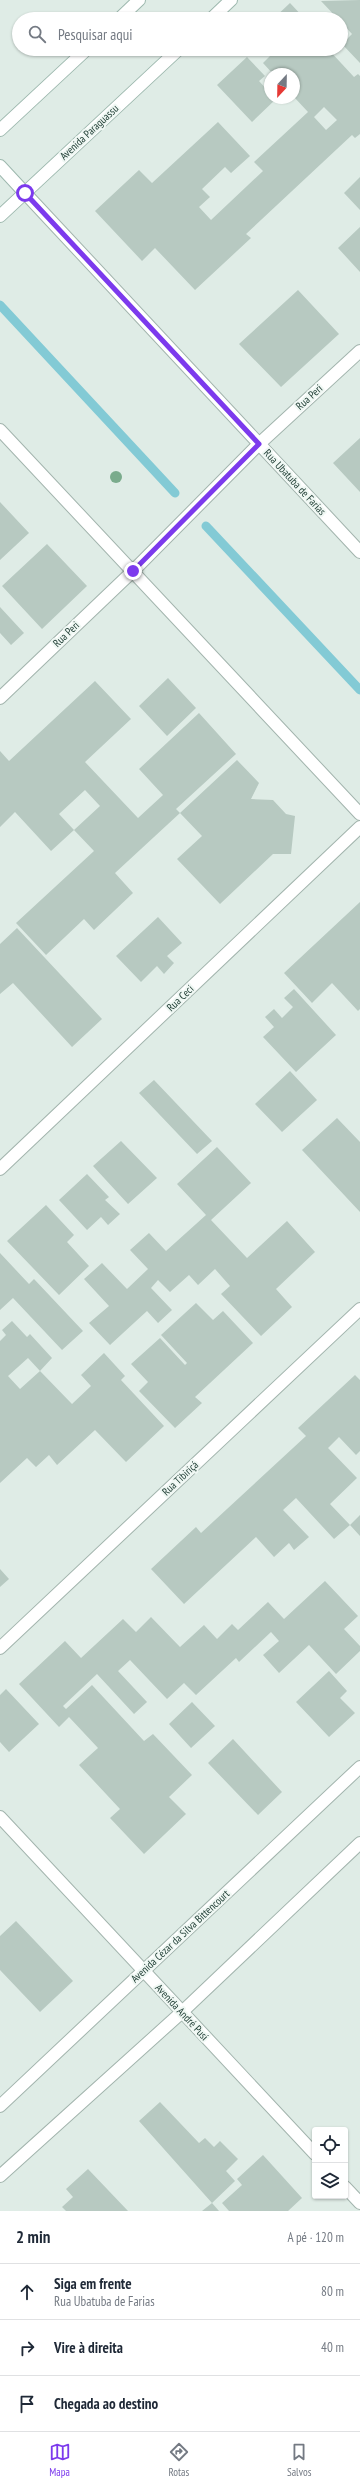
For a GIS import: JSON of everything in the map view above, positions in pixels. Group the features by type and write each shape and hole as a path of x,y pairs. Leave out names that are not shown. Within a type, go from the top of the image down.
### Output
{"street":[{"path":"126,12 139,0"},
{"path":"218,12 231,0"},
{"path":"0,130 79,56"},
{"name":"Avenida Paraguassu","path":"0,216 172,56"},
{"name":"Rua Ubatuba de Farias","path":"0,166 360,552"},
{"name":"Rua Peri","path":"0,698 133,571 259,444 360,351"},
{"path":"0,430 360,814"},
{"name":"Rua Ceci","path":"0,1170 360,827"},
{"name":"Rua Tibiriçá","path":"0,1648 360,1309"},
{"name":"Avenida Cézar da Silva Bittencourt","path":"0,2106 360,1767"},
{"name":"Avenida André Pusi","path":"0,1817 312,2151"},
{"path":"0,2176 182,2012 360,1843"},
{"path":"348,2190 360,2203"}],"building":[{"path":"360,0 360,63 348,50 348,38 352,34 348,30 348,12 331,12 321,1"},
{"path":"290,3 298,12 280,12"},
{"path":"270,56 334,56 354,77 358,74 360,76 360,134 355,138 352,135 246,234 251,238 195,290 155,248 142,261 95,211 139,170 152,183 218,122 250,156 231,173 225,167 202,189 210,197 199,207 211,220 263,171 254,162 308,112 300,103 300,68 268,68 263,63","holes":["324,107 337,120 326,130 314,117"]},
{"path":"247,57 264,75 264,77 259,81 264,86 264,104 271,104 252,122 217,85"},
{"path":"360,177 360,210 344,193"},
{"path":"360,227 360,272 338,248"},
{"path":"298,290 339,334 281,387 239,344"},
{"path":"360,438 360,492 333,463"},
{"path":"0,502 29,533 0,560"},
{"path":"47,544 87,586 42,629 2,586"},
{"path":"0,607 24,633 11,645 0,633"},
{"path":"168,678 196,708 167,736 139,706"},
{"path":"95,681 131,719 85,762 138,818 163,795 139,769 199,713 236,754 176,809 180,813 115,873 133,893 94,930 84,919 46,955 16,923 94,851 74,830 51,851 15,812 0,827 0,751 9,761","holes":["85,790 100,806 74,830 59,814"]},
{"path":"237,760 259,783 251,799 273,800 286,814 295,816 291,854 273,854 220,904 177,859 202,836 180,813"},
{"path":"360,902 360,1009 358,1011 332,983 312,1003 284,973"},
{"path":"158,917 182,943 167,956 174,963 164,974 157,966 141,982 116,956"},
{"path":"17,928 102,1019 72,1047 13,983 0,994 0,944"},
{"path":"294,989 336,1035 296,1072 263,1037 274,1027 265,1017 274,1009 282,1018 293,1007 284,998"},
{"path":"290,1071 317,1100 282,1132 255,1104"},
{"path":"154,1080 212,1141 197,1154 139,1093"},
{"path":"337,1118 360,1142 360,1212 302,1150"},
{"path":"121,1141 157,1178 128,1204 93,1166"},
{"path":"217,1147 251,1183 211,1220 247,1258 287,1221 315,1252 276,1289 292,1307 261,1336 221,1294 230,1286 215,1269 198,1285 189,1275 170,1292 158,1280 151,1288 172,1310 158,1323 147,1311 110,1345 89,1323 109,1306 84,1279 102,1263 127,1289 148,1269 130,1250 149,1233 166,1251 206,1215 177,1184"},
{"path":"87,1174 109,1197 105,1200 120,1214 108,1225 101,1217 87,1230 59,1200"},
{"path":"46,1205 74,1235 67,1242 89,1266 59,1295 7,1241"},
{"path":"0,1253 29,1284 34,1279 83,1331 62,1350 13,1298 0,1310"},
{"path":"196,1303 213,1320 223,1311 253,1343 195,1397 202,1403 175,1428 139,1391 148,1382 131,1364 160,1338 185,1365 187,1363 161,1335"},
{"path":"12,1321 27,1337 30,1334 52,1358 40,1371 72,1404 91,1386 81,1375 104,1353 125,1376 121,1380 164,1426 126,1462 95,1430 57,1465 49,1455 36,1467 27,1458 0,1483 0,1341 6,1335 2,1330","holes":["28,1358 40,1371 20,1389 8,1376"]},
{"path":"355,1375 360,1380 360,1451 356,1455 339,1437 328,1448 357,1478 330,1504 350,1525 334,1539 296,1498 283,1510 309,1537 294,1550 289,1543 274,1557 256,1537 184,1604 151,1569 196,1527 201,1533 306,1436 298,1428"},
{"path":"360,1515 360,1536 350,1525"},
{"path":"0,1569 9,1579 0,1587"},
{"path":"325,1581 358,1616 344,1629 360,1646 360,1651 336,1674 309,1645 279,1673 263,1655 279,1641 271,1632 239,1662 236,1658 196,1695 184,1683 167,1699 130,1660 118,1671 147,1702 134,1714 97,1674 63,1706 66,1709 92,1685 144,1741 153,1734 192,1775 169,1797 186,1814 144,1854 110,1818 120,1809 79,1765 98,1748 69,1717 59,1727 19,1684 65,1641 81,1658 123,1619 136,1632 151,1617 180,1647 204,1625 217,1639 232,1624 238,1630 268,1602 284,1619"},
{"path":"329,1671 347,1691 340,1698 355,1713 329,1737 296,1702"},
{"path":"6,1689 39,1724 9,1752 0,1742 0,1695"},
{"path":"192,1702 215,1726 191,1748 169,1724"},
{"path":"233,1739 282,1792 258,1815 208,1763"},
{"path":"16,1921 73,1981 40,2012 0,1970 0,1936"},
{"path":"160,2102 199,2143 205,2138 214,2147 220,2141 238,2159 226,2171 235,2181 212,2203 139,2121"},
{"path":"263,2155 302,2198 288,2211 229,2211 222,2203 242,2185 237,2179"},
{"path":"88,2169 128,2211 66,2211 62,2207 73,2197 66,2189"},
{"path":"212,2203 219,2211 202,2211"}],"waterway":[{"path":"0,305 175,493"},
{"path":"206,526 360,690"}],"route":[{"path":"25,193 259,444 133,571"}]}
